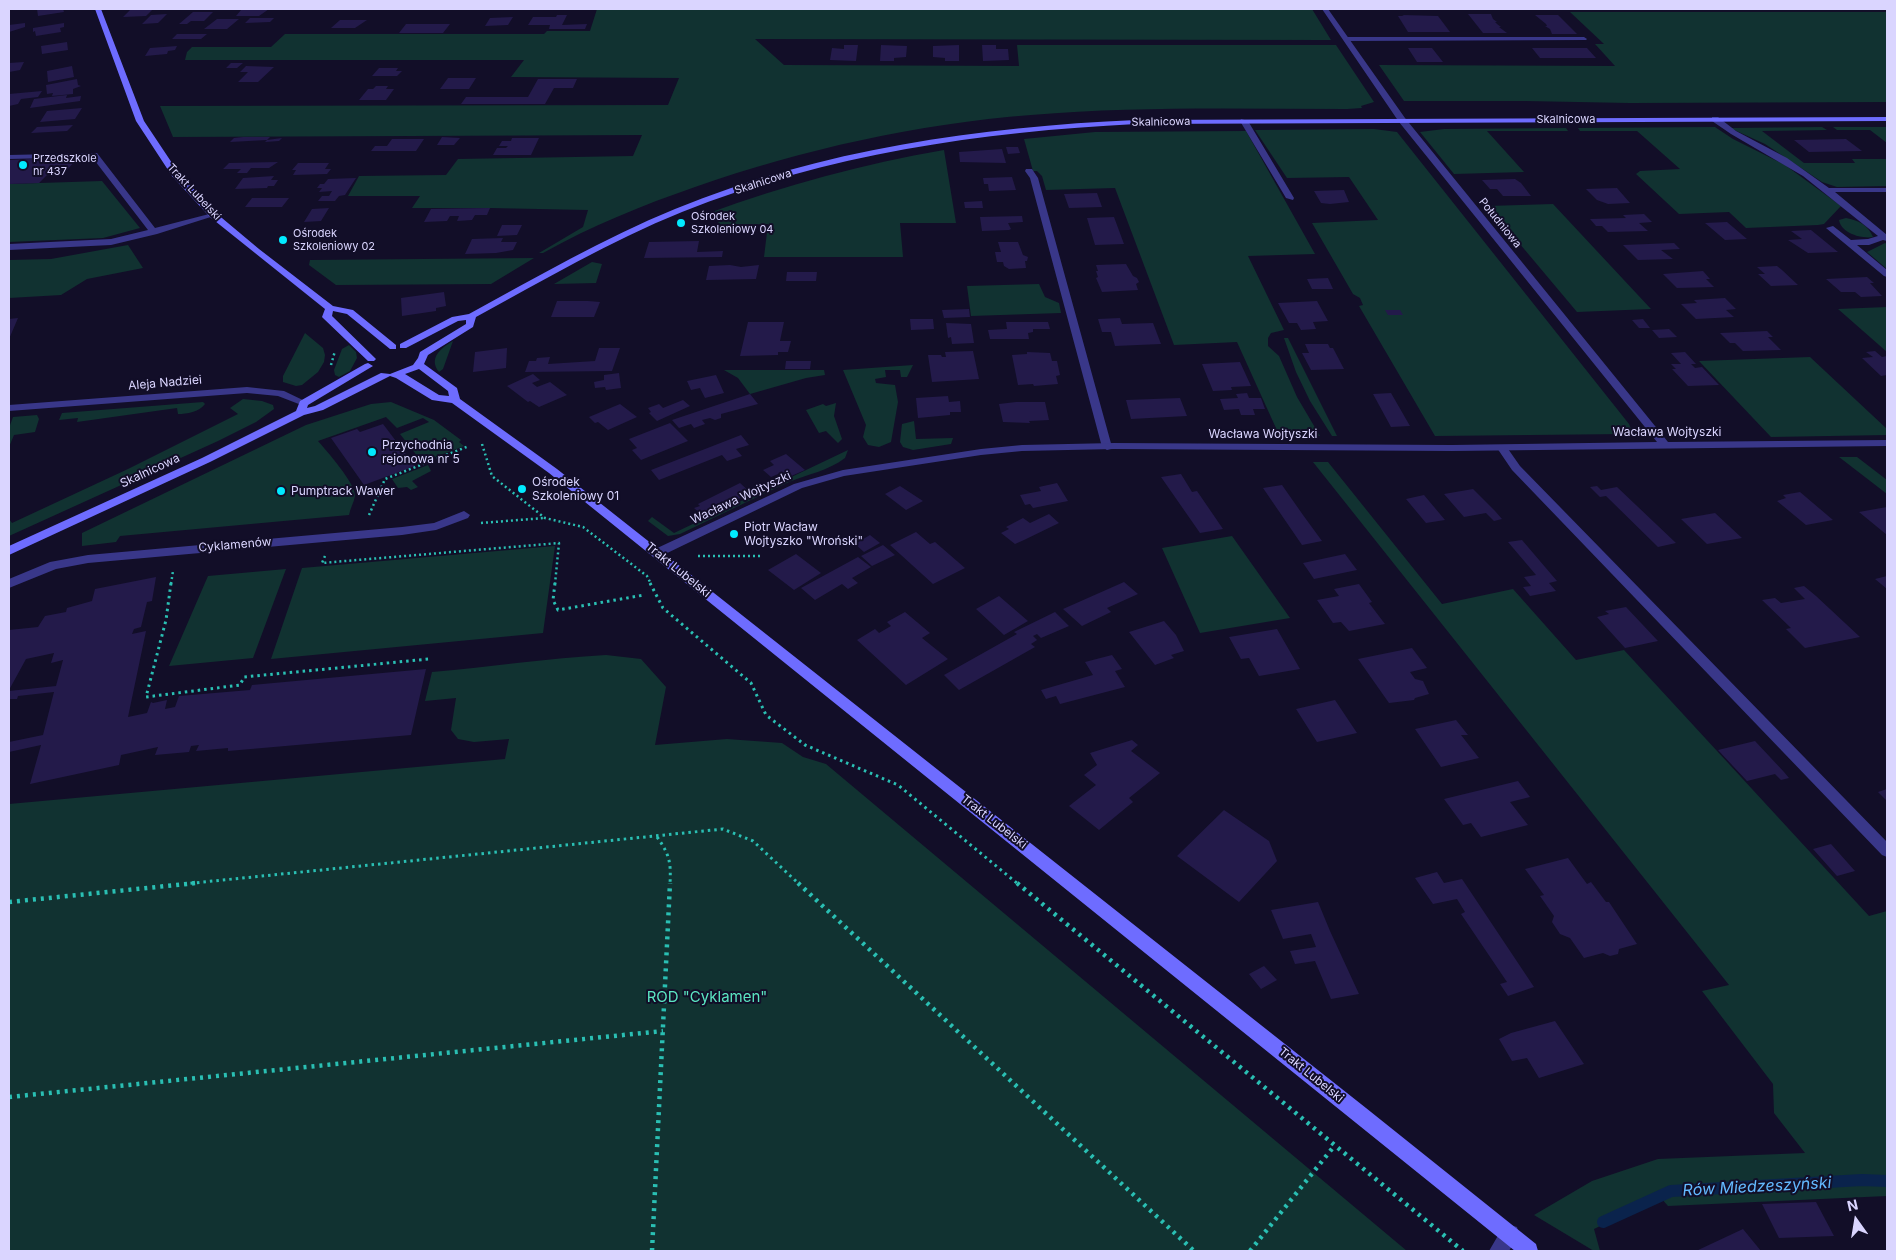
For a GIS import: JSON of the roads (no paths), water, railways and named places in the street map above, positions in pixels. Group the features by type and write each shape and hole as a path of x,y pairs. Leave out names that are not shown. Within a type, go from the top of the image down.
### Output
{"street":[{"name":"Trakt Lubelski","path":"98,9 146,131 175,174 213,215 330,308 350,312 398,346 416,348 423,354"},
{"name":"Południowa","path":"1324,9 1402,120 1665,445"},
{"path":"1346,38 1584,39"},
{"path":"1716,119 1731,132 1793,165 1886,236"},
{"name":"Skalnicowa","path":"9,550 206,460 302,408 340,383 380,352 398,346 455,319 472,316 582,256 672,214 756,183 839,160 914,144 1025,129 1136,122 1887,119"},
{"path":"1244,121 1290,198"},
{"path":"9,157 94,154 154,232"},
{"path":"1029,171 1034,178 1107,447"},
{"path":"1828,190 1887,190"},
{"path":"9,247 94,244 154,232 213,215"},
{"path":"1830,228 1887,274"},
{"path":"1848,243 1869,242 1886,236"},
{"path":"330,308 327,318 369,362 375,373 385,375 397,374 419,365 423,354"},
{"name":"Skalnicowa","path":"423,354 470,324 472,316"},
{"name":"Trakt Lubelski","path":"419,365 453,390 455,400"},
{"name":"Trakt Lubelski","path":"397,374 436,398 455,400 537,458 1529,1251"},
{"name":"Skalnicowa","path":"302,408 319,408 385,375"},
{"name":"Aleja Nadziei","path":"9,408 246,390 280,393 302,408"},
{"name":"Wacława Wojtyszki","path":"657,553 798,486 843,473 981,452 1022,448 1502,448 1887,443"},
{"path":"1502,448 1516,468 1887,851"},
{"name":"Cyklamenów","path":"9,584 54,565 88,558 436,526 464,515"},
{"path":"1498,1251 1510,1234"}],"waterway":[{"name":"Rów Miedzeszyński","path":"1603,1222 1671,1191 1862,1180 1887,1181"}],"place":[{"name":"Przedszkole nr 437","path":"23,165"},
{"name":"Ośrodek Szkoleniowy 04","path":"681,223"},
{"name":"Ośrodek Szkoleniowy 02","path":"283,240"},
{"name":"Przychodnia rejonowa nr 5","path":"372,452"},
{"name":"Ośrodek Szkoleniowy 01","path":"522,489"},
{"name":"Pumptrack Wawer","path":"281,491"},
{"name":"Piotr Wacław Wojtyszko \"Wroński\"","path":"734,534"}],"park label":[{"name":"ROD \"Cyklamen\"","path":"707,997"}]}
